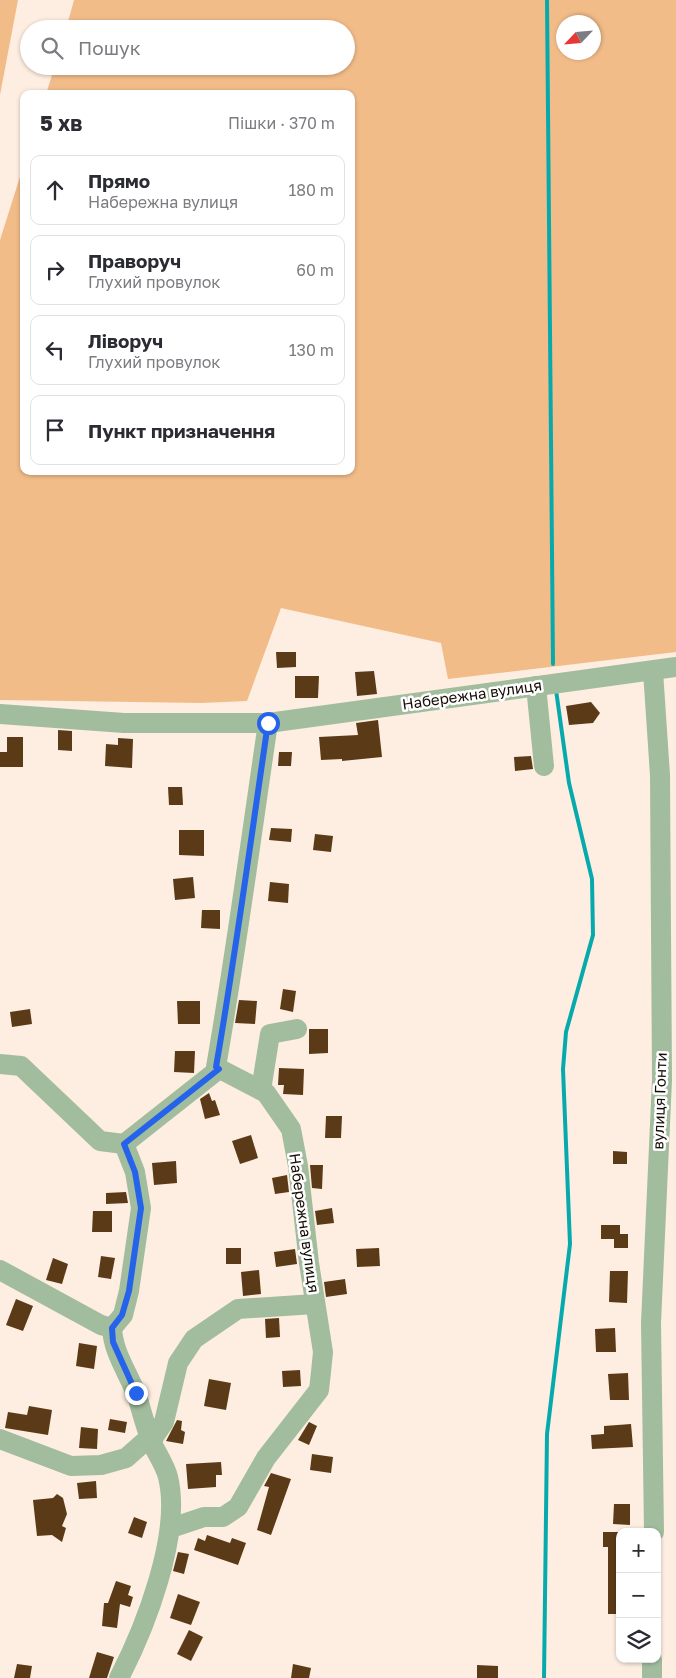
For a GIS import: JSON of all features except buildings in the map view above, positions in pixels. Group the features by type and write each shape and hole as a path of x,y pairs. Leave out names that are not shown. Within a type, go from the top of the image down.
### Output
{"street":[{"name":"Набережна вулиця","path":"0,714 124,723 268,723 676,667"},
{"name":"вулиця Гонти","path":"653,671 660,775 662,1080 651,1324 654,1528"},
{"path":"536,686 544,766"},
{"path":"0,1064 21,1066 100,1141 124,1144 219,1069 216,1067 243,907 247,858 258,798 268,723"},
{"path":"261,1090 270,1034 297,1029"},
{"name":"Набережна вулиця","path":"171,1528 204,1517 223,1517 238,1507 266,1458 319,1390 323,1352 315,1304 298,1166 291,1129 266,1093 219,1069"},
{"path":"119,1678 132,1654 154,1592 171,1528 168,1477 151,1441 136,1393 113,1342 112,1328 122,1315 129,1291 141,1208 135,1172 124,1144"},
{"path":"0,1270 93,1321 112,1328"},
{"path":"0,1439 71,1466 101,1465 126,1458 143,1443 151,1441 164,1422 178,1363 194,1339 238,1309 315,1304"},
{"path":"652,1663 652,1678"}],"shaded area":[{"path":"0,0 18,0 0,95"},
{"path":"74,0 676,0 676,652 448,679 441,643 281,608 247,701 201,703 0,700 0,240 20,177 20,475 355,475 355,90 47,90 52,75 355,75 355,20 68,20"}],"waterway":[{"path":"547,0 553,664"},
{"path":"544,1678 547,1434 570,1244 563,1069 566,1032 593,935 592,879 569,783 556,690"}],"route":[{"path":"136,1393 113,1342 112,1328 122,1315 129,1291 141,1208 135,1172 124,1144 219,1069 216,1067 243,907 247,858 258,798 268,723"}]}
